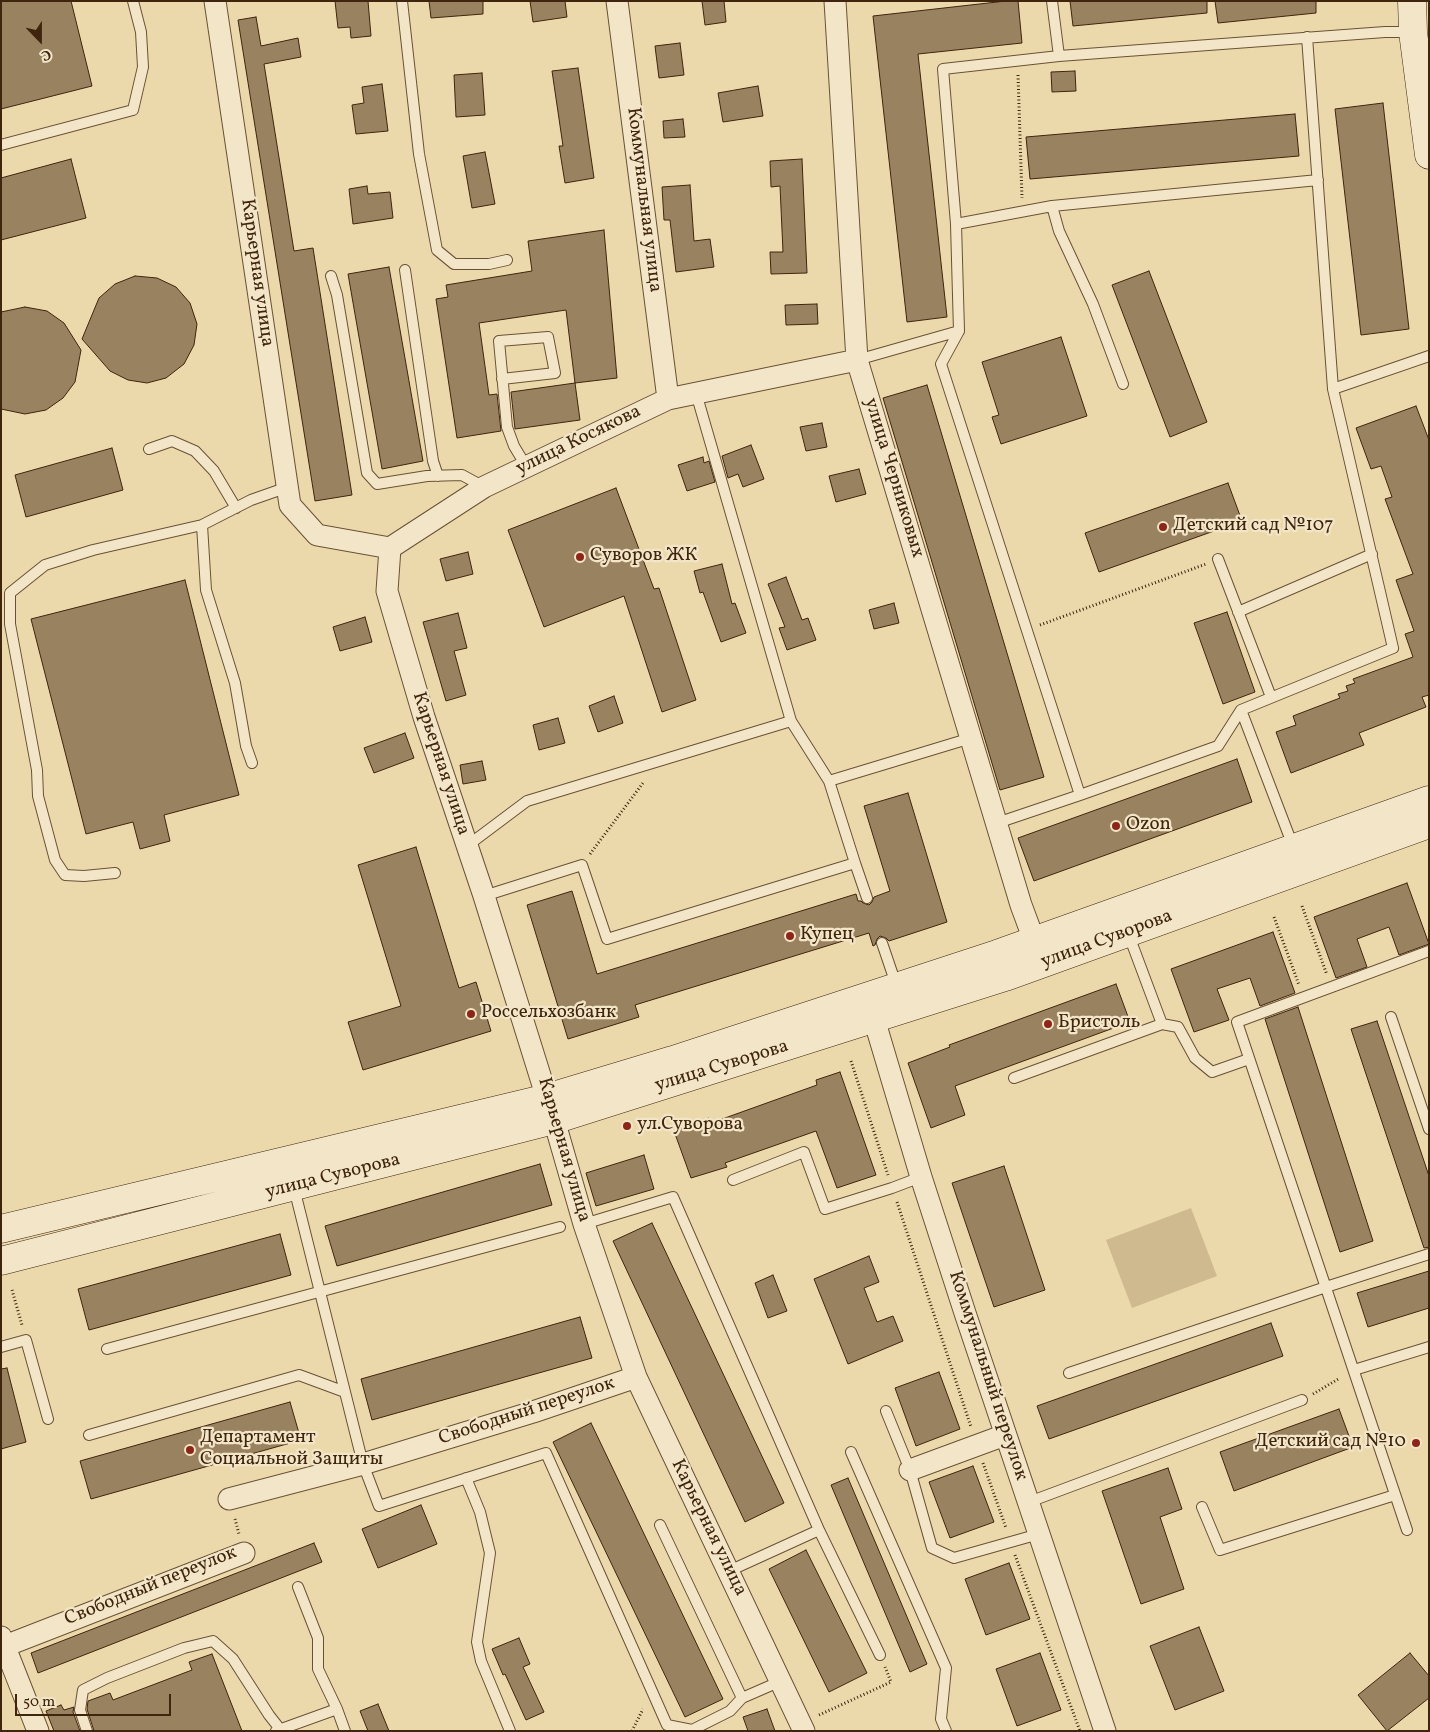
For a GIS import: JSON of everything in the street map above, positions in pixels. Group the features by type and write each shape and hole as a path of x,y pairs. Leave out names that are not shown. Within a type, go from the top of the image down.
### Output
{"main road":[{"path":"1412,1 1413,32 1429,155"},
{"name":"улица Суворова","path":"1,1229 550,1109 673,1060 1034,940 1429,800"},
{"name":"улица Суворова","path":"1,1261 293,1187 550,1109 874,1019 1004,977 1429,824"}],"street":[{"name":"Карьерная улица","path":"215,1 290,505 317,535 390,548 387,591 424,717 484,896 584,1224 636,1378 804,1731"},
{"name":"Коммунальная улица","path":"617,1 668,398"},
{"name":"улица Черниковых","path":"835,1 858,360 1021,905 1034,940"},
{"name":"улица Косякова","path":"390,548 484,487 668,398 858,360"},
{"name":"Коммунальный переулок","path":"874,1019 921,1177 1005,1435 1105,1731"},
{"name":"Свободный переулок","path":"229,1499 363,1464 636,1378"},
{"path":"910,1470 1005,1435"},
{"name":"Свободный переулок","path":"3,1641 244,1553"},
{"path":"3,1641 38,1731"}],"lane":[{"path":"402,1 419,154 437,250 454,264 489,264 506,260"},
{"path":"1052,1 1059,56"},
{"path":"1,145 133,110 143,68 137,2"},
{"path":"1080,795 941,364 959,331 956,224 943,69 1059,56 1385,32 1413,32"},
{"path":"997,823 1218,746 1241,710 1393,648 1332,389 1307,38"},
{"path":"956,224 1052,206 1318,180"},
{"path":"1052,206 1059,231 1093,304 1123,384"},
{"path":"405,270 433,461 438,476"},
{"path":"331,276 336,295 367,473 377,484 438,476 462,475 484,487"},
{"path":"858,360 959,331"},
{"path":"502,379 555,373 548,336 498,341 507,427 514,446 526,466"},
{"path":"1332,389 1429,356"},
{"path":"696,393 791,722 829,781 867,898"},
{"path":"149,449 172,441 195,450 214,472 236,508"},
{"path":"116,873 84,876 65,875 55,860 38,796 37,770 10,624 10,593 45,565 93,550 202,525 251,500 288,487"},
{"path":"202,525 206,590 235,683 246,746 252,763"},
{"path":"1238,612 1372,554"},
{"path":"1218,559 1271,697"},
{"path":"1241,710 1294,849"},
{"path":"467,846 527,801 791,722"},
{"path":"829,781 971,738"},
{"path":"484,896 582,865 607,939 855,863"},
{"path":"1128,932 1162,1024"},
{"path":"882,943 897,987"},
{"path":"1407,1530 1236,1022 1429,951"},
{"path":"1391,1017 1429,1129"},
{"path":"1014,1078 1162,1024 1178,1027 1195,1058 1212,1072 1249,1059"},
{"path":"733,1180 804,1152 825,1209 921,1177"},
{"path":"293,1187 363,1464 379,1506 546,1453 667,1725 692,1730 730,1711 742,1698 781,1681"},
{"path":"584,1224 673,1197 819,1530 880,1655"},
{"path":"107,1350 560,1227"},
{"path":"1069,1372 1429,1254"},
{"path":"1,1347 26,1340 48,1419"},
{"path":"1354,1370 1429,1347"},
{"path":"89,1435 298,1375 345,1392"},
{"path":"1029,1502 1302,1400"},
{"path":"886,1411 910,1470 932,1548 954,1558 1039,1534"},
{"path":"851,1452 946,1668 941,1719 946,1731"},
{"path":"466,1478 480,1512 490,1552 477,1642 481,1661 510,1731"},
{"path":"1202,1506 1220,1550 1395,1495"},
{"path":"660,1525 742,1698"},
{"path":"729,1571 819,1530"},
{"path":"298,1587 318,1638 318,1668 345,1731"},
{"path":"87,1731 80,1710 84,1690 107,1678 184,1648 213,1641 233,1659 278,1730 337,1709"}],"path":[{"path":"1017,62 1022,211"},
{"path":"1026,630 1218,559"},
{"path":"582,865 659,761"},
{"path":"1302,906 1331,987"},
{"path":"1274,917 1303,997"},
{"path":"851,1061 1010,1542 1080,1731"},
{"path":"12,1290 26,1340"},
{"path":"1302,1400 1354,1370"},
{"name":"Свободный переулок","path":"229,1499 244,1553"},
{"path":"816,1709 820,1716 891,1682 880,1655"}],"shaded area":[{"path":"1191,1208 1217,1276 1132,1308 1106,1240"}],"building":[{"path":"1,1 71,1 92,86 1,109"},
{"path":"335,1 368,1 371,36 351,38 350,27 338,28"},
{"path":"429,1 483,1 483,14 431,18"},
{"path":"530,1 565,1 567,17 533,22"},
{"path":"702,1 724,1 726,22 705,25"},
{"path":"1018,1 1022,43 918,54 947,317 907,322 873,16"},
{"path":"1070,1 1207,1 1207,13 1073,26"},
{"path":"1215,1 1316,1 1316,13 1218,23"},
{"path":"256,17 261,46 298,38 301,57 264,64 294,251 313,248 352,495 315,501 238,20"},
{"path":"680,43 684,75 659,78 655,46"},
{"path":"578,68 594,178 565,183 559,146 563,146 552,71"},
{"path":"1075,71 1076,91 1052,92 1051,72"},
{"path":"482,73 485,115 456,117 454,75"},
{"path":"382,84 388,131 356,134 352,105 364,103 362,87"},
{"path":"758,86 763,116 723,122 718,93"},
{"path":"1383,103 1409,329 1361,335 1335,109"},
{"path":"1295,114 1299,156 1030,179 1026,137"},
{"path":"683,119 685,137 664,138 663,121"},
{"path":"485,152 495,204 472,208 463,156"},
{"path":"71,159 86,218 1,240 1,178"},
{"path":"802,159 807,273 771,274 770,252 783,252 780,186 771,187 770,161"},
{"path":"690,185 694,241 710,239 714,267 676,272 670,220 664,220 662,187"},
{"path":"367,186 368,194 390,192 393,218 353,224 349,189"},
{"path":"604,230 617,378 575,383 566,310 479,323 489,395 497,394 501,431 457,438 436,299 448,297 446,285 532,271 528,241"},
{"path":"389,267 423,461 382,469 348,274"},
{"path":"1149,271 1207,422 1170,437 1112,285"},
{"path":"135,276 157,278 176,287 190,303 197,324 194,345 184,364 166,378 147,383 128,380 110,371 82,339 99,298 115,284"},
{"path":"817,304 818,324 786,325 785,305"},
{"path":"25,307 47,311 64,323 81,350 75,382 63,398 46,410 25,414 1,409 1,312"},
{"path":"1061,337 1087,416 1001,444 992,417 999,415 982,362"},
{"path":"575,383 580,420 515,429 511,392"},
{"path":"927,385 1044,777 1000,790 883,398"},
{"path":"1416,406 1429,440 1429,695 1422,697 1426,707 1359,733 1364,745 1291,773 1276,732 1296,725 1293,716 1340,698 1338,694 1348,691 1346,686 1355,683 1353,679 1413,657 1405,634 1414,631 1396,580 1413,574 1385,499 1392,497 1381,466 1371,469 1356,428"},
{"path":"822,423 827,447 806,451 800,427"},
{"path":"751,445 764,479 743,487 738,474 728,478 722,456"},
{"path":"112,448 123,490 26,517 15,475"},
{"path":"703,457 704,463 709,461 715,482 687,491 678,465"},
{"path":"859,469 866,494 836,502 829,476"},
{"name":"Детский сад №107","path":"1228,483 1242,521 1099,572 1085,533"},
{"name":"Суворов ЖК","path":"616,488 654,589 659,588 696,700 662,712 624,596 544,627 508,530"},
{"path":"468,552 473,574 446,581 440,559"},
{"path":"722,564 732,604 735,603 746,633 721,642 703,592 700,593 694,571"},
{"path":"786,577 802,620 808,618 816,640 787,650 779,628 785,627 768,584"},
{"path":"185,580 239,795 164,815 170,841 140,849 133,822 86,834 31,619"},
{"path":"894,603 899,623 874,629 869,610"},
{"path":"1227,612 1255,692 1223,704 1194,623"},
{"path":"458,613 467,648 454,651 466,695 446,701 423,622"},
{"path":"365,617 372,642 340,651 333,627"},
{"path":"614,696 623,723 598,732 589,706"},
{"path":"558,718 565,743 539,750 533,725"},
{"path":"405,733 414,758 374,773 364,748"},
{"path":"1237,759 1252,802 1034,881 1018,838"},
{"path":"482,761 486,780 463,784 460,765"},
{"path":"908,793 947,922 889,941 880,936 873,946 869,933 635,1005 639,1017 568,1039 527,905 572,891 597,974 856,894 858,901 869,905 874,897 890,891 864,806"},
{"path":"416,847 459,988 476,982 491,1031 363,1070 348,1022 401,1006 358,865"},
{"path":"1407,883 1429,944 1399,955 1389,927 1357,939 1367,967 1336,978 1314,917"},
{"path":"1273,932 1295,993 1260,1006 1250,978 1217,989 1229,1020 1194,1032 1171,969"},
{"path":"1116,984 1130,1022 955,1086 965,1115 931,1128 908,1063 950,1047 949,1045"},
{"path":"1298,1007 1373,1241 1340,1252 1265,1019"},
{"path":"1377,1021 1429,1176 1429,1247 1424,1248 1351,1029"},
{"path":"840,1072 876,1175 837,1188 816,1131 725,1163 727,1167 691,1178 674,1131 709,1118 711,1123 817,1085 816,1080"},
{"path":"644,1155 654,1189 596,1206 586,1173"},
{"path":"540,1164 552,1205 337,1266 325,1226"},
{"path":"1004,1166 1045,1290 994,1307 952,1183"},
{"path":"652,1223 784,1503 745,1522 613,1241"},
{"path":"280,1234 291,1275 89,1330 78,1289"},
{"path":"869,1256 879,1282 864,1288 877,1322 893,1316 903,1341 848,1364 814,1279"},
{"path":"1429,1271 1429,1308 1368,1327 1357,1293"},
{"path":"773,1275 787,1311 768,1318 755,1283"},
{"path":"580,1317 592,1358 372,1420 361,1379"},
{"path":"1271,1323 1283,1356 1049,1439 1037,1406"},
{"path":"7,1368 26,1442 1,1449 1,1369"},
{"path":"939,1372 960,1429 916,1446 895,1388"},
{"name":"Департамент Социальной Защиты","path":"290,1402 301,1440 91,1499 80,1461"},
{"path":"1339,1409 1353,1447 1234,1491 1220,1452"},
{"path":"591,1423 723,1699 685,1717 553,1442"},
{"path":"973,1466 994,1522 950,1538 929,1482"},
{"path":"1168,1468 1182,1509 1160,1517 1184,1589 1141,1604 1102,1491"},
{"path":"848,1478 927,1664 910,1672 831,1485"},
{"path":"421,1505 437,1544 378,1568 362,1529"},
{"path":"314,1543 322,1562 38,1673 31,1653"},
{"path":"806,1550 867,1673 829,1692 769,1569"},
{"path":"1009,1563 1030,1619 986,1635 965,1579"},
{"path":"1199,1627 1224,1691 1175,1710 1150,1646"},
{"path":"519,1638 530,1664 523,1667 544,1712 526,1720 492,1649"},
{"path":"1040,1653 1061,1710 1017,1726 996,1669"},
{"path":"1410,1653 1429,1676 1429,1698 1387,1731 1358,1695"},
{"path":"212,1654 242,1731 94,1731 87,1709 88,1701 110,1693 113,1700 192,1670 189,1662"},
{"path":"378,1704 389,1731 368,1731 360,1711"},
{"path":"61,1705 64,1710 74,1707 73,1712 80,1731 54,1731 46,1711"},
{"path":"767,1709 775,1731 748,1731 743,1717"}],"place":[{"name":"Детский сад №107","path":"1163,527"},
{"name":"Суворов ЖК","path":"580,557"},
{"name":"Ozon","path":"1116,826"},
{"name":"Купец","path":"790,936"},
{"name":"Россельхозбанк","path":"471,1014"},
{"name":"Бристоль","path":"1048,1024"},
{"name":"ул.Суворова","path":"627,1126"},
{"name":"Детский сад №10","path":"1416,1443"},
{"name":"Департамент Социальной Защиты","path":"190,1450"}]}
